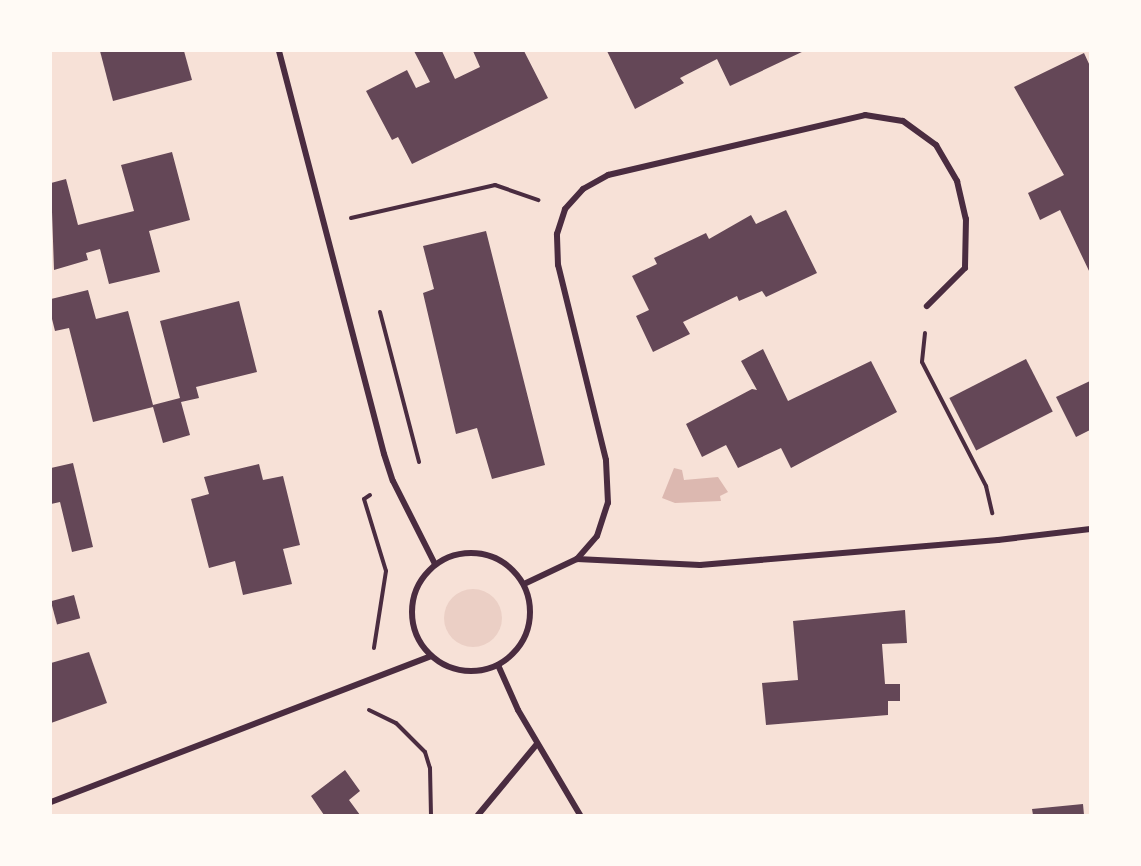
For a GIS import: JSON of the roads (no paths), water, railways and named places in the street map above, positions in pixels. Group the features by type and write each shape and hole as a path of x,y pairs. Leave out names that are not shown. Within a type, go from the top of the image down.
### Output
{"street":[{"path":"279,51 393,481 435,564"},
{"path":"524,584 577,559 597,536 608,503 606,460 558,265 558,234 565,209 583,189 608,175 865,115 903,121 936,145 957,181 966,219 965,268 927,306"},
{"path":"577,559 700,565 998,540 1090,529"},
{"path":"459,553 483,553 506,563 524,584 531,605 530,626 516,650 498,665 474,671 451,668 431,656 418,638 411,615 416,590 435,564 459,553"},
{"path":"51,802 369,682 431,656"},
{"path":"498,665 537,744 580,815"},
{"path":"478,815 537,744"}]}
